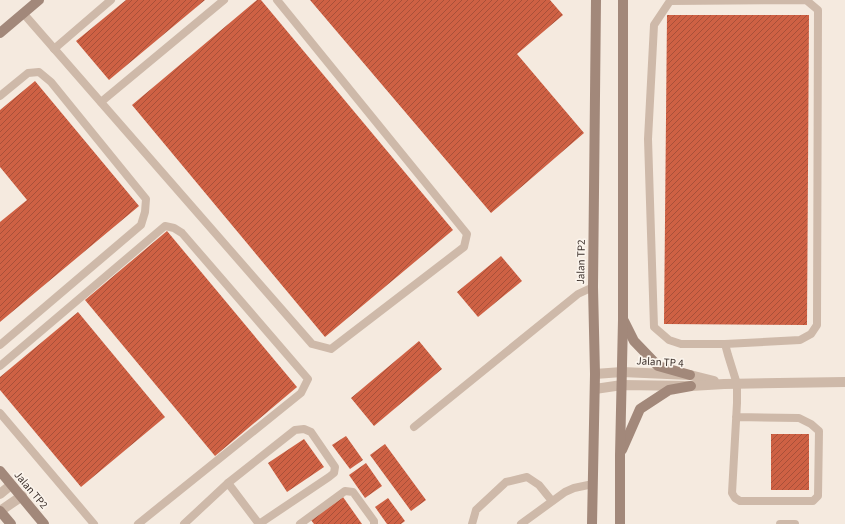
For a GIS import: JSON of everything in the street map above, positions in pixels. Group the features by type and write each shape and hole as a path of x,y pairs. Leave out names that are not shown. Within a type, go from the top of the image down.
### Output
{"street":[{"path":"0,33 39,0"},
{"name":"Jalan TP2","path":"592,524 595,389 593,287 596,0"},
{"path":"620,524 623,320 623,0"},
{"path":"623,320 634,341 658,366 690,375"},
{"name":"Jalan TP 4","path":"595,374 622,372 690,375 724,384"},
{"name":"Jalan TP 4","path":"595,389 622,385 691,386 845,382"},
{"path":"620,455 640,409 670,390 691,386"},
{"name":"Jalan TP2","path":"0,471 44,524"},
{"path":"0,494 12,485"},
{"path":"11,524 0,511 22,496"}],"lane":[{"path":"54,49 111,0"},
{"path":"101,102 224,0"},
{"path":"23,13 312,344 332,349 464,247 468,234 276,0"},
{"path":"806,0 818,10 816,325 811,334 800,340 725,344 681,344 669,340 654,327 648,139 654,25 670,1 806,0"},
{"path":"0,96 28,73 39,72 51,82 146,199 145,212 141,225 0,345"},
{"path":"0,366 165,226 174,228 187,239 308,379 301,393 138,524"},
{"path":"414,427 578,294 593,287"},
{"path":"725,344 736,384 736,417 732,493 735,498 740,501 813,501 818,496 819,431 811,424 799,418 736,417"},
{"path":"0,413 94,524"},
{"path":"184,524 228,483 295,430 304,429 311,432 335,467 334,473 329,477 259,524 228,483"},
{"path":"472,524 476,510 506,482 527,477 539,485 552,501"},
{"path":"521,524 565,492 574,488 593,484"},
{"path":"300,524 345,491 353,492 374,521 374,524"},
{"path":"780,524 795,524"}],"building":[{"path":"126,0 205,0 109,80 76,41"},
{"path":"257,0 261,0 453,230 325,337 132,105"},
{"path":"310,0 550,0 563,15 517,54 584,133 491,213"},
{"path":"667,15 809,15 807,325 664,324"},
{"path":"35,81 139,206 0,322 0,222 27,200 0,167 0,110"},
{"path":"167,231 297,387 215,456 85,300"},
{"path":"501,256 522,281 478,317 457,292"},
{"path":"78,312 165,417 81,487 0,390 0,377"},
{"path":"419,341 442,369 374,426 351,398"},
{"path":"771,434 809,434 809,490 771,490"},
{"path":"346,436 363,460 350,469 332,445"},
{"path":"304,439 324,467 287,492 268,463"},
{"path":"385,444 426,500 411,511 370,455"},
{"path":"366,463 382,486 365,498 349,475"},
{"path":"343,497 362,524 314,524 311,520"},
{"path":"388,498 405,521 401,524 387,524 375,507"}]}
